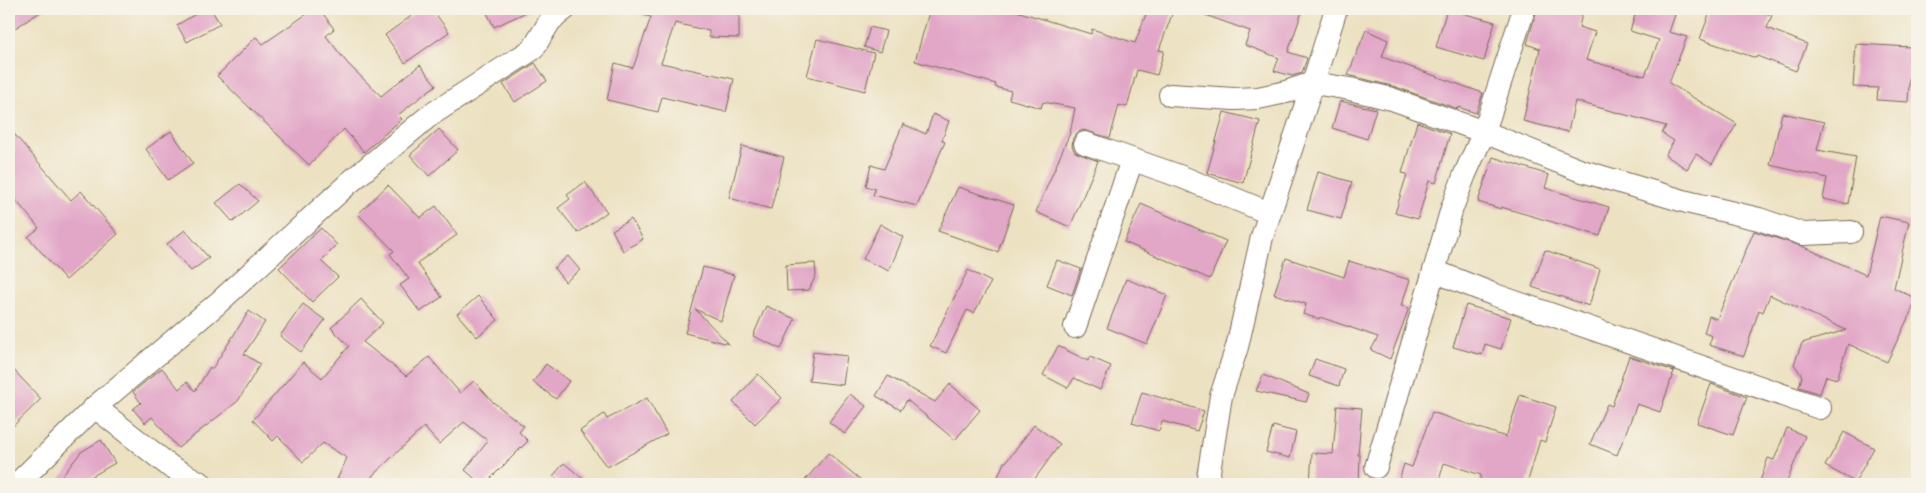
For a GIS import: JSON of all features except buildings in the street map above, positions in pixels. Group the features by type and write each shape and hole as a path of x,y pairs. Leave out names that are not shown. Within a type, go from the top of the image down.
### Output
{"street":[{"path":"17,484 95,407 218,303 349,183 429,116 532,49 550,21 565,9"},
{"path":"1207,484 1221,396 1237,347 1262,237 1336,9"},
{"path":"1376,467 1452,208 1464,174 1484,132 1524,9"},
{"path":"1170,95 1234,99 1258,98 1286,92 1313,83 1350,89 1392,99 1484,132 1579,170 1687,202 1759,219 1803,234 1851,232"},
{"path":"1085,143 1182,177 1269,213"},
{"path":"1075,327 1132,160"},
{"path":"1434,270 1495,295 1820,408"},
{"path":"95,407 171,467 202,484"}]}
